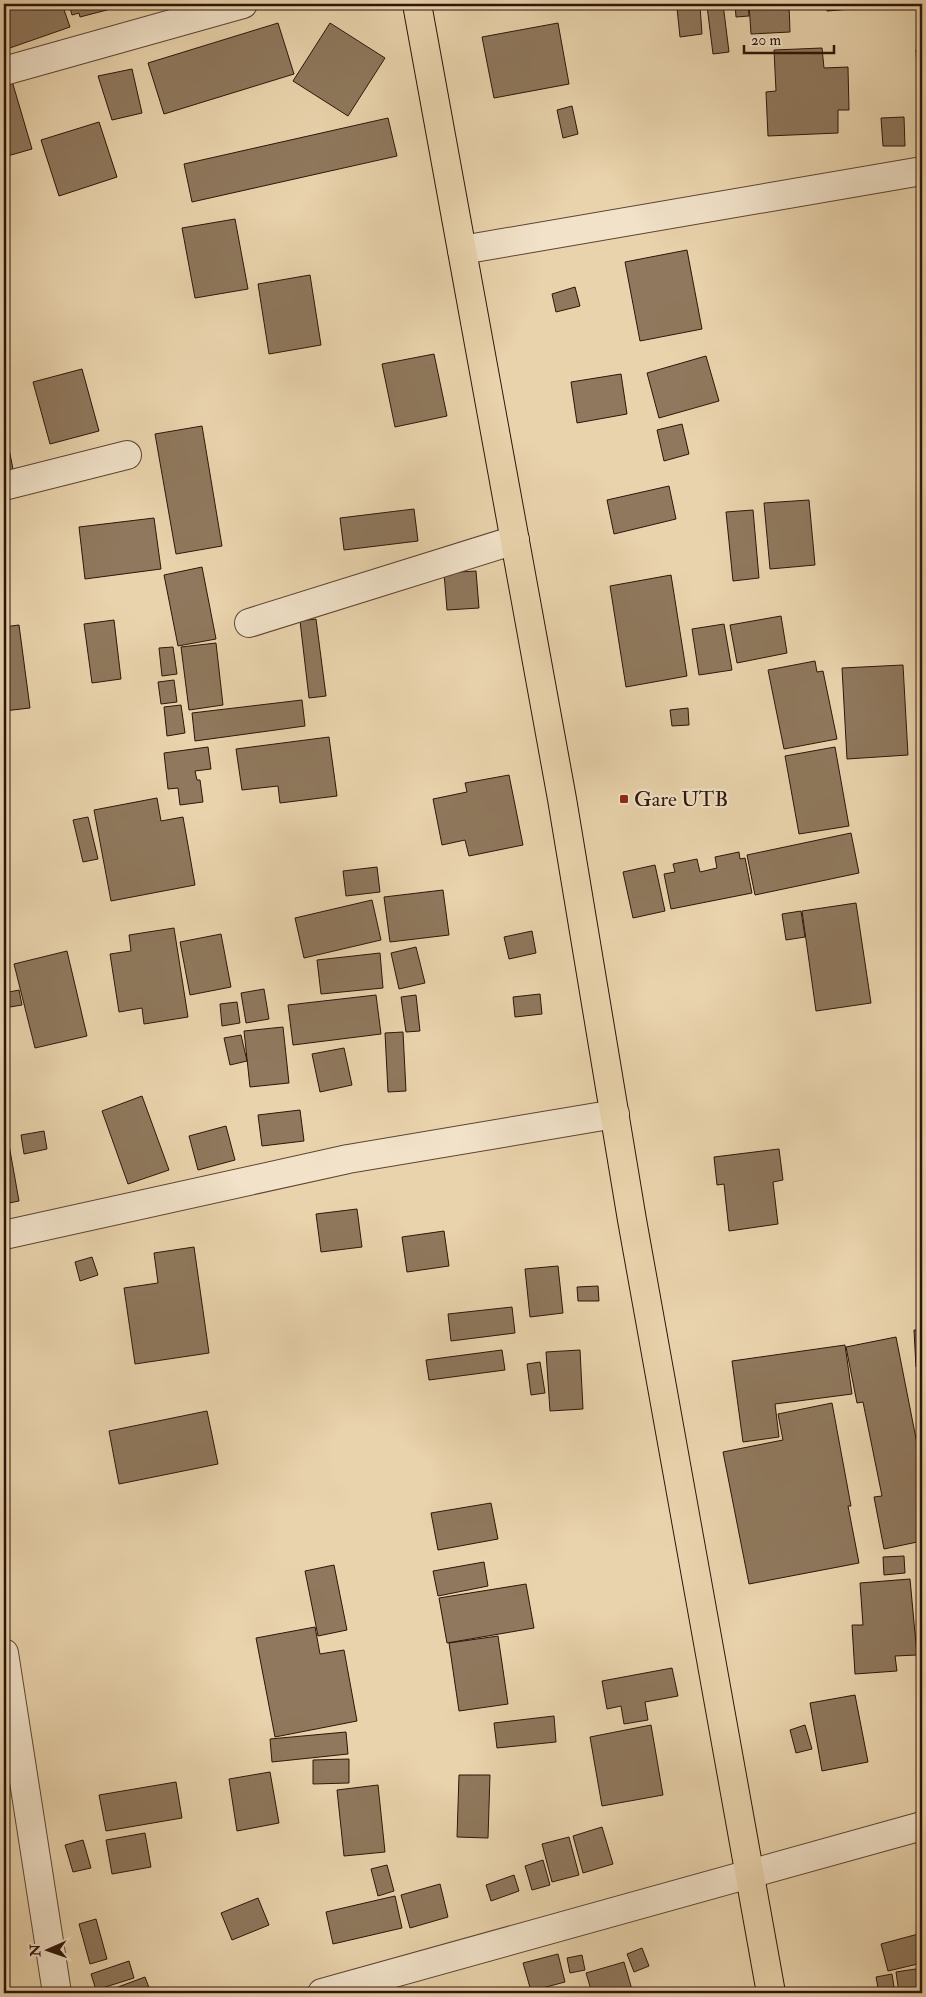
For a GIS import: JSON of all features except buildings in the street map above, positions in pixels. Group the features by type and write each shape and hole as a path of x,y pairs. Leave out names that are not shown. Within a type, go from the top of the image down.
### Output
{"main road":[{"path":"417,4 564,809 615,1114 771,1993"}],"street":[{"path":"4,71 243,4"},
{"path":"462,250 922,171"},
{"path":"4,486 127,455"},
{"path":"250,623 515,540"},
{"path":"4,1235 348,1159 615,1114"},
{"path":"4,1653 57,1993"},
{"path":"322,1993 922,1826"}],"place":[{"name":"Gare UTB","path":"624,799"}]}
